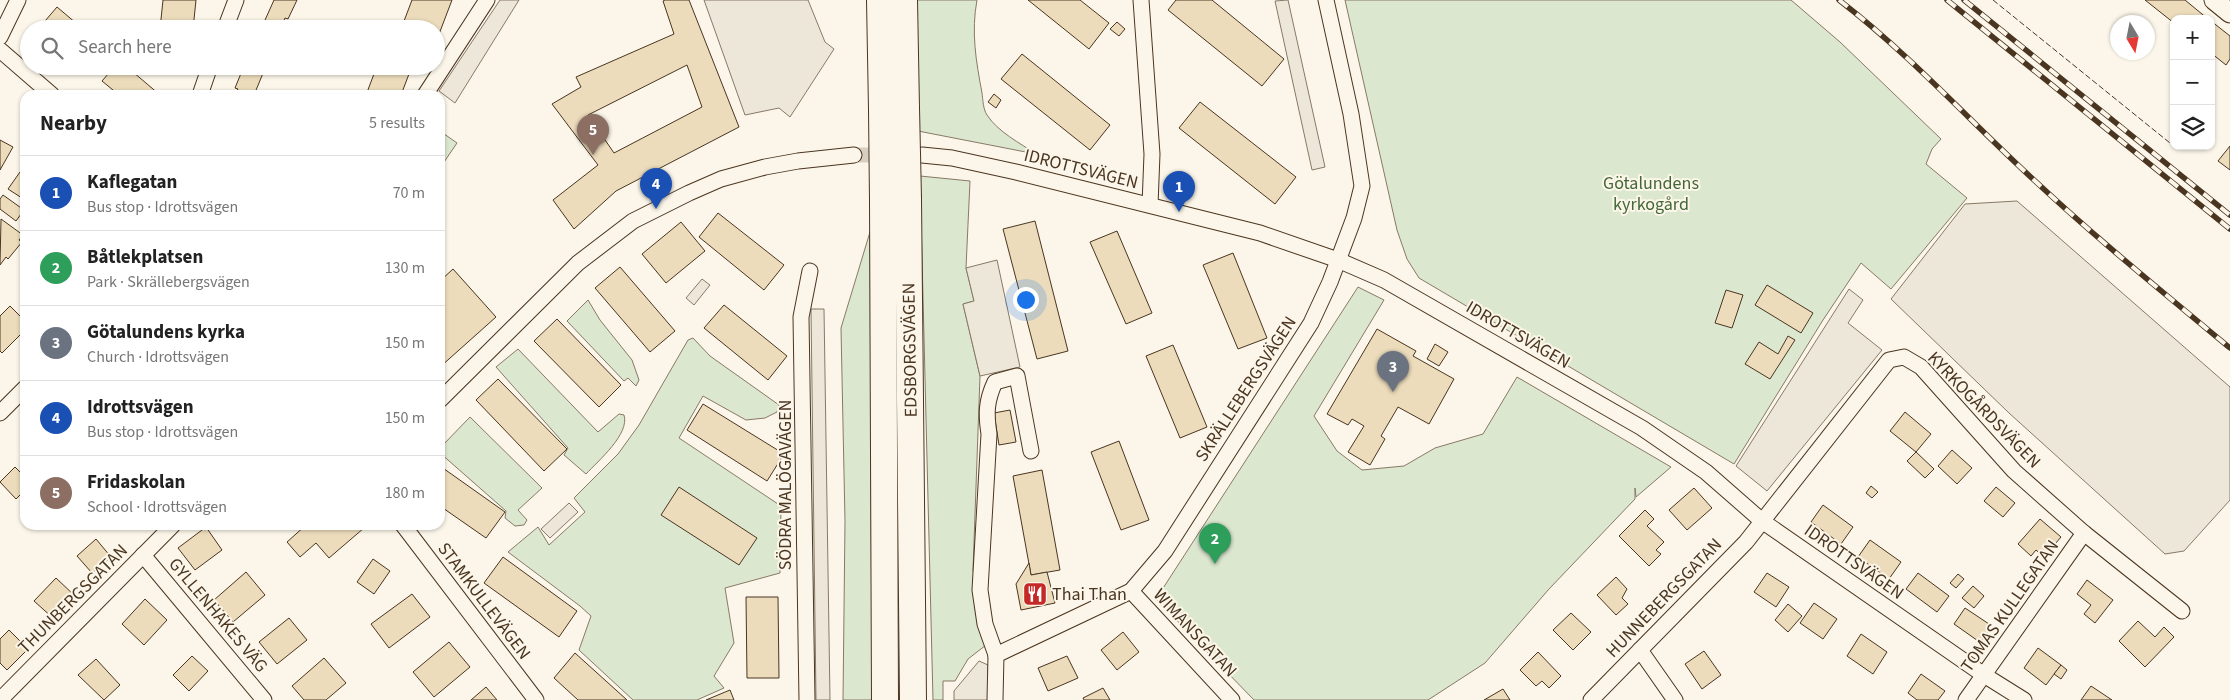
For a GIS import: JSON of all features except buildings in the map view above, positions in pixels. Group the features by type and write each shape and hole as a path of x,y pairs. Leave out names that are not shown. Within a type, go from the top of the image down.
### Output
{"highway":[{"name":"EDSBORGSVÄGEN","path":"880,0 894,109 913,700"},
{"name":"EDSBORGSVÄGEN","path":"894,109 904,0"},
{"name":"EDSBORGSVÄGEN","path":"885,700 896,200"}],"street":[{"path":"0,36 18,0"},
{"path":"228,20 236,0"},
{"path":"445,64 487,0"},
{"path":"1141,0 1152,154 1150,205"},
{"name":"SKRÄLLEBERGSVÄGEN","path":"996,655 1131,591 1165,551 1311,323 1326,295 1354,218 1362,186 1351,114 1326,0"},
{"path":"2214,0 2230,13"},
{"path":"0,50 20,67"},
{"path":"29,75 46,90"},
{"path":"202,90 207,75"},
{"path":"428,90 438,75"},
{"name":"IDROTTSVÄGEN","path":"922,155 952,158 1267,235 1338,260 1384,280 1642,428 1706,472 1762,521 1984,675 2024,700"},
{"path":"445,395 578,263 633,222 721,179 774,165 854,156"},
{"name":"SÖDRA MALÖGAVÄGEN","path":"808,700 801,317 810,271"},
{"name":"KYRKOGÅRDSVÄGEN","path":"1762,521 1890,360 1904,357 1921,367 2014,471 2084,533 2182,611"},
{"path":"995,700 996,655 985,624 980,590 989,434 985,411 988,396 995,382 1017,376 1031,451"},
{"path":"0,413 20,393"},
{"name":"HUNNEBERGSGATAN","path":"1591,700 1746,542 1762,521"},
{"name":"THUNBERGSGATAN","path":"0,700 168,530"},
{"name":"STAMKULLEVÄGEN","path":"406,530 536,700"},
{"name":"TOMAS KULLEGATAN","path":"1966,700 2084,533"},
{"name":"GYLLENHAKES VÄG","path":"143,555 264,700"},
{"name":"WIMANSGATAN","path":"1131,591 1232,700"},
{"path":"1640,650 1675,700"}],"green space":[{"path":"913,0 977,0 974,24 975,46 985,110 997,127 1036,154 918,131"},
{"name":"Götalundens kyrkogård","path":"1345,0 1791,0 1840,42 1941,139 1932,149 1926,164 1967,198 1891,289 1861,263 1823,320 1734,464 1419,278 1407,259 1397,230"},
{"path":"445,135 457,143 445,161"},
{"path":"920,176 970,181 966,268 974,301 963,304 980,376 973,570 986,645 968,659 955,681 943,681 943,700 933,700"},
{"path":"870,232 872,700 843,700 845,521 841,328"},
{"path":"1358,287 1384,300 1314,416 1337,451 1362,470 1404,466 1435,448 1483,434 1517,377 1671,467 1636,497 1635,488 1635,499 1549,589 1485,663 1428,700 1254,700 1156,599"},
{"path":"588,300 600,320 632,360 639,380 636,386 628,378 624,381 567,321"},
{"path":"693,338 710,356 779,405 777,412 765,418 746,420 703,396 679,438 781,506 780,573 725,588 734,643 714,676 724,688 697,700 633,700 579,650 591,616 508,552 538,527 549,545 585,512 574,498 618,454 639,425 688,340"},
{"path":"518,349 598,432 619,414 624,415 625,422 618,439 586,474 564,455 568,448 496,367"},
{"path":"470,417 542,488 518,510 527,520 524,525 515,526 505,518 506,511 445,457 445,443"}],"shaded area":[{"path":"500,0 519,0 455,103 445,96 445,90 440,90"},
{"path":"704,0 808,0 825,42 834,49 790,117 779,108 745,115"},
{"path":"1288,0 1325,167 1312,170 1275,1"},
{"path":"2017,201 2230,387 2230,500 2184,551 2165,554 2009,413 1891,299 1965,204"},
{"path":"997,260 1020,367 980,376 963,304 974,301 966,268"},
{"path":"702,279 710,285 694,305 686,298"},
{"path":"1849,289 1863,300 1848,323 1882,350 1767,491 1736,466"},
{"path":"811,309 824,309 830,700 816,700"},
{"path":"569,503 578,512 550,538 541,529"},
{"path":"979,661 988,665 989,700 954,700 954,691"}],"tunnel":[{"path":"854,155 888,155"}],"railway":[{"path":"1839,0 1890,42 2058,202 2131,266 2230,348"},
{"path":"1947,0 2230,229"},
{"path":"1964,0 2230,215"}],"fence":[{"path":"1993,0 2170,143"}],"place":[{"name":"Fridaskolan","path":"593,155"},
{"name":"Idrottsvägen","path":"656,209"},
{"name":"Kaflegatan","path":"1179,212"},
{"name":"Götalundens kyrka","path":"1393,392"},
{"name":"Båtlekplatsen","path":"1215,564"},
{"name":"Thai Than","path":"1035,594"}]}
